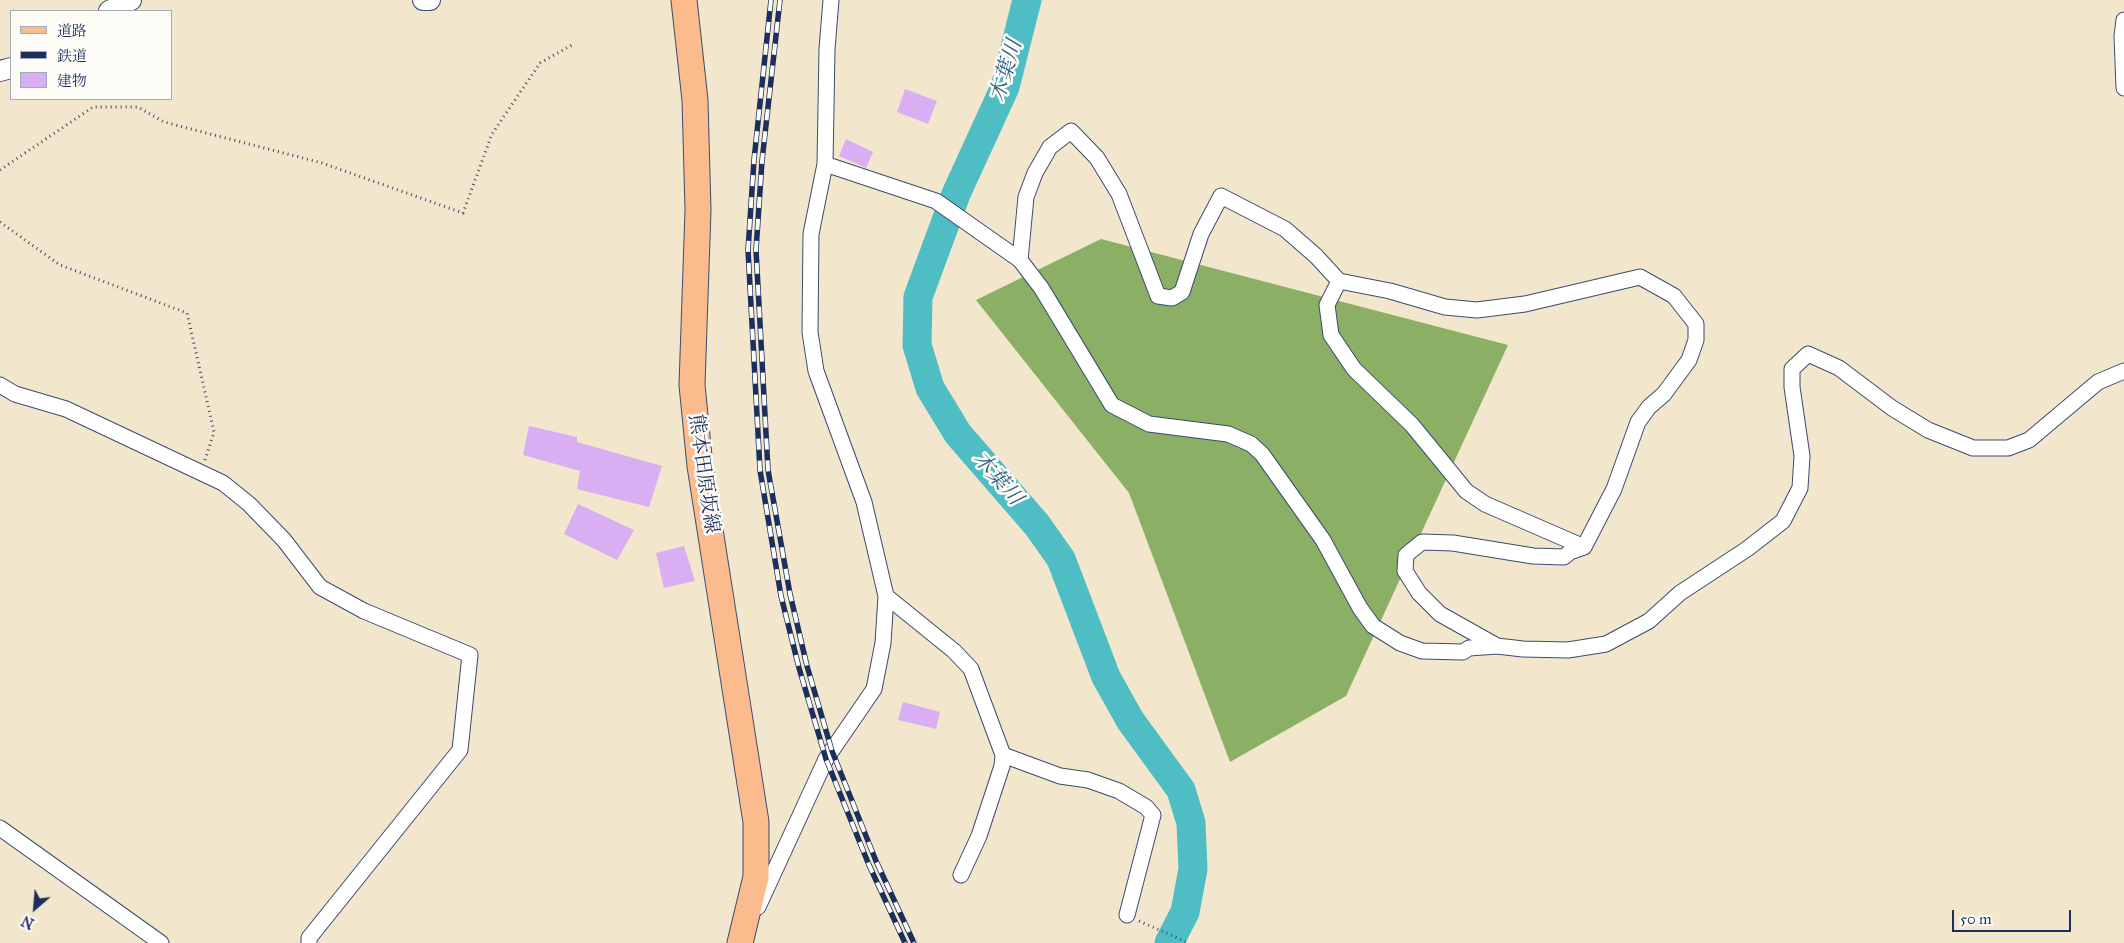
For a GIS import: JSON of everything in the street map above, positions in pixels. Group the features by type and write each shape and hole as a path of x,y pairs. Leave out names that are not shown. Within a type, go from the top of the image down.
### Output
{"main road":[{"name":"熊本田原坂線","path":"684,0 695,100 698,210 692,385 700,466 756,822 756,877 741,943"}],"street":[{"path":"111,10 131,0"},
{"path":"422,0 430,0"},
{"path":"741,943 826,759 874,690 884,643 886,596 864,502 816,371 810,332 810,234 825,164 827,49 831,0"},
{"path":"2124,20 2122,36 2124,88"},
{"path":"1020,260 1026,197 1034,173 1050,147 1071,131 1097,158 1119,194 1158,296 1172,298 1182,292 1201,234 1221,196 1286,229 1316,256 1339,281 1390,291 1445,307 1477,310 1525,304 1640,277 1674,296 1696,324 1696,340 1689,360 1664,394 1648,407 1638,422 1614,489 1584,547 1570,552 1564,557 1532,556 1453,542 1422,542 1406,555 1405,571 1419,593 1440,614 1497,646"},
{"path":"825,164 908,190 936,201 1020,260 1042,290 1112,405 1149,424 1228,434 1250,444 1262,454 1324,540 1360,608 1373,626 1400,643 1422,651 1462,652 1469,648 1497,646 1524,650 1568,650 1606,644 1649,621 1680,593 1747,549 1783,521 1800,488 1802,456 1792,387 1792,369 1808,354 1839,368 1892,408 1928,430 1973,448 2008,448 2029,440 2098,382 2124,371"},
{"path":"1339,281 1327,305 1331,335 1354,369 1412,425 1466,491 1485,504 1584,547"},
{"path":"0,385 15,394 66,409 223,483 249,504 284,540 320,587 364,611 470,655 460,750 309,938 309,943"},
{"path":"886,596 954,651 971,669 1002,755 1002,766 979,836 961,875"},
{"path":"1002,755 1060,776 1088,780 1119,791 1146,806 1153,815 1127,915"},
{"path":"0,828 161,943"}],"path":[{"path":"0,170 94,107 138,107 164,122 322,163 463,213 492,134 540,63 572,45"},
{"path":"0,222 60,265 187,313 214,432 201,473"},
{"path":"1127,915 1189,943"}],"green space":[{"path":"1101,239 1508,345 1346,696 1230,762 1129,493 976,300"}],"building":[{"path":"905,89 937,101 928,124 897,112"},
{"path":"846,139 873,152 866,168 839,156"},
{"path":"529,426 577,437 577,442 662,466 649,507 577,489 580,471 523,455"},
{"path":"578,504 634,530 617,560 564,534"},
{"path":"684,546 695,581 664,588 656,553"},
{"path":"903,702 940,712 936,729 898,720"}],"waterway":[{"name":"木葉川","path":"1027,0 1005,87 956,194 918,297 917,345 930,388 958,434 1037,525 1061,559 1106,677 1130,720 1181,790 1191,823 1193,869 1185,912 1169,943"}],"railway":[{"path":"771,0 754,160 748,250 760,470 781,596 799,668 826,759 869,865 905,943"},
{"path":"780,0 762,161 756,250 768,470 790,594 807,666 832,751 876,861 914,943"}]}
